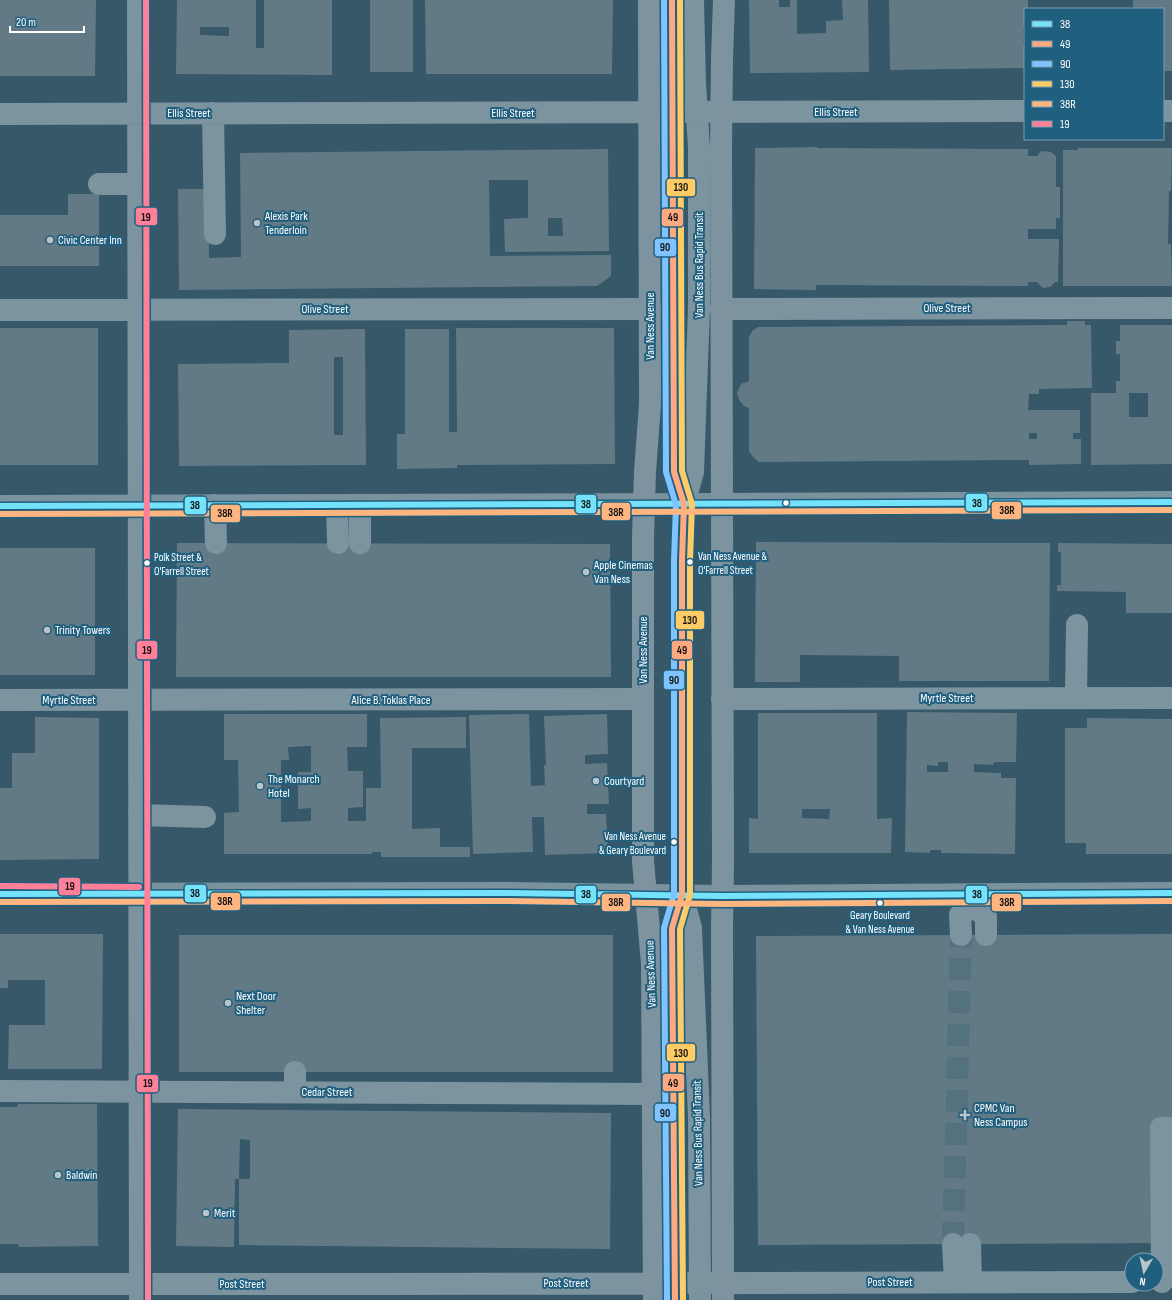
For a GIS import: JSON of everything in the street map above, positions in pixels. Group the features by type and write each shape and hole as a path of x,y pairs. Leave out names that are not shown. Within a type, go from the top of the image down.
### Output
{"highway":[{"name":"Van Ness Avenue","path":"649,0 650,404 644,505 643,862 652,963 653,1094 665,1291"},
{"path":"722,1291 721,112 724,0"}],"main road":[{"path":"0,506 1172,502"},
{"path":"0,894 646,894 973,901 1172,894"}],"street":[{"path":"138,0 140,1292"},
{"name":"Van Ness Bus Rapid Transit","path":"672,0 674,472 684,504"},
{"name":"Van Ness Bus Rapid Transit","path":"693,0 699,148 699,317 694,472 684,504 682,561 682,895 691,928 699,1117 700,1291"},
{"name":"Ellis Street","path":"0,114 1024,111"},
{"path":"213,113 214,234"},
{"path":"99,184 139,184"},
{"name":"Olive Street","path":"721,309 1172,308"},
{"name":"Olive Street","path":"0,310 650,309"},
{"path":"215,505 216,543"},
{"path":"337,505 338,543"},
{"path":"360,505 360,543"},
{"path":"1076,698 1077,625"},
{"name":"Myrtle Street","path":"722,699 1172,698"},
{"name":"Alice B. Toklas Place","path":"139,700 643,699"},
{"name":"Myrtle Street","path":"0,700 139,700"},
{"path":"139,815 204,817"},
{"name":"Van Ness Bus Rapid Transit","path":"665,1291 672,928 682,895"},
{"path":"960,935 960,914 973,901 986,916 986,935"},
{"name":"Cedar Street","path":"0,1091 139,1092 295,1082 653,1094"},
{"path":"1163,1252 1161,1128 1172,1128"},
{"path":"962,1244 963,1282"},
{"name":"Post Street","path":"0,1284 140,1292 373,1292 903,1291 963,1282 1124,1282"}],"building":[{"path":"0,0 96,0 95,76 0,76"},
{"path":"177,0 256,0 256,48 264,48 264,0 332,0 332,75 176,74","holes":["200,27 229,27 229,36 200,35"]},
{"path":"370,0 413,0 413,72 370,72"},
{"path":"425,0 613,0 612,74 426,74"},
{"path":"749,0 779,0 779,7 790,7 790,0 797,0 797,34 826,33 826,21 843,20 842,0 868,0 869,72 750,73"},
{"path":"889,0 1028,0 1028,8 1024,8 1024,68 890,70"},
{"path":"1133,0 1172,0 1172,71 1164,71 1164,8 1133,8"},
{"path":"818,147 817,148 1028,149 1028,156 1037,156 1041,151 1051,152 1056,156 1056,187 1060,187 1060,218 1056,218 1056,229 1028,229 1028,239 1059,239 1058,282 1055,282 1050,287 1043,288 1037,282 1028,282 1028,286 816,285 816,290 754,289 755,148"},
{"path":"1078,148 1172,148 1171,191 1169,191 1168,244 1171,244 1172,286 1063,286 1063,150 1078,150"},
{"path":"608,149 609,251 505,252 504,219 528,218 528,180 489,180 490,256 611,255 611,276 597,286 179,290 178,189 208,189 209,258 241,257 240,153","holes":["548,218 562,218 563,236 548,236"]},
{"name":"Civic Center Inn","path":"68,194 99,194 99,266 0,266 0,215 68,215"},
{"path":"1067,321 1085,321 1085,325 1091,325 1092,388 1039,389 1039,394 1029,394 1028,410 1080,410 1080,433 1073,433 1073,439 1081,439 1081,464 1029,465 1029,460 759,462 749,451 749,408 744,406 739,400 737,393 741,384 749,381 749,337 753,330 758,327 1067,325","holes":["1029,433 1037,433 1037,439 1029,439"]},
{"path":"1120,325 1172,325 1172,464 1091,465 1091,393 1116,393 1116,381 1120,381 1120,354 1116,354 1116,341 1120,341","holes":["1129,393 1148,393 1148,417 1129,417"]},
{"path":"0,328 98,328 98,465 0,465"},
{"path":"456,328 614,328 615,464 457,465 457,468 397,469 397,434 405,434 405,329 449,329 449,432 457,432"},
{"path":"365,329 366,465 179,466 178,364 289,363 289,330","holes":["334,357 343,357 343,435 334,435"]},
{"path":"756,542 1050,543 1049,681 899,681 899,656 800,655 800,682 755,682"},
{"path":"177,543 610,544 611,677 176,677"},
{"path":"1058,543 1172,544 1172,613 1126,613 1126,592 1057,591 1057,585 1061,585 1061,552 1058,552"},
{"name":"Trinity Towers","path":"0,548 95,548 95,675 0,675"},
{"path":"907,712 1017,713 1016,762 994,762 993,765 974,764 974,772 1001,773 1001,778 1016,778 1015,854 941,853 941,850 930,850 930,853 905,852","holes":["938,762 948,762 948,772 927,772 927,765 938,766"]},
{"path":"758,713 877,713 877,819 892,818 891,853 749,853 749,818 758,819","holes":["802,809 830,809 829,819 802,818"]},
{"path":"224,714 367,714 367,747 347,747 348,771 363,771 363,807 348,808 348,821 366,821 366,788 381,788 380,718 466,717 466,748 412,748 412,829 440,828 440,847 470,847 470,857 381,857 381,852 372,852 372,854 224,854 224,813 239,812 238,760 224,760","holes":["311,746 311,772 298,772 298,809 311,808 311,821 281,822 281,760 289,760 288,747"]},
{"path":"529,714 531,786 545,785 544,765 546,765 544,716 607,714 608,754 585,755 585,764 607,763 609,804 587,804 587,814 606,814 608,853 545,855 544,817 532,817 533,852 473,854 469,715"},
{"path":"35,717 99,718 99,859 0,860 0,788 12,788 12,753 35,753"},
{"path":"1087,718 1172,719 1172,854 1086,854 1086,843 1065,843 1065,728 1087,728"},
{"path":"0,934 103,934 102,1069 8,1069 9,1025 45,1025 45,980 8,980 8,988 0,988"},
{"name":"CPMC Van Ness Campus","path":"1172,934 1172,1243 758,1245 756,936"},
{"path":"179,935 613,935 613,1072 179,1072"},
{"name":"Baldwin","path":"18,1104 97,1104 98,1246 19,1247 18,1244 0,1244 0,1107 17,1107"},
{"path":"178,1109 611,1113 610,1249 239,1245 239,1179 235,1179 234,1247 176,1246","holes":["240,1139 250,1140 250,1179 239,1179"]}],"tunnel":[{"path":"953,1244 961,935"}],"transit line":[{"name":"19","path":"146,0 148,1300"},
{"name":"90","path":"664,0 666,472 676,505 674,561 674,894 664,928 667,1300"},
{"name":"49","path":"672,0 674,472 684,504 682,561 682,895 672,928 675,1300"},
{"name":"130","path":"680,0 682,471 692,504 690,561 690,895 680,929 683,1300"},
{"name":"38","path":"0,506 1172,502"},
{"name":"38R","path":"0,514 1172,510"},
{"name":"19","path":"0,886 139,887"},
{"name":"38","path":"0,894 501,893 722,896 1172,893"},
{"name":"38R","path":"0,902 501,901 722,904 1172,901"}],"place":[{"name":"Alexis Park Tenderloin","path":"257,223"},
{"name":"Civic Center Inn","path":"50,240"},
{"name":"Van Ness Avenue & O'Farrell Street","path":"690,562"},
{"name":"Polk Street & O'Farrell Street","path":"147,563"},
{"name":"Apple Cinemas Van Ness","path":"586,572"},
{"name":"Trinity Towers","path":"47,630"},
{"name":"Courtyard","path":"596,781"},
{"name":"The Monarch Hotel","path":"260,786"},
{"name":"Van Ness Avenue & Geary Boulevard","path":"674,842"},
{"name":"Geary Boulevard & Van Ness Avenue","path":"880,903"},
{"name":"Next Door Shelter","path":"228,1003"},
{"name":"CPMC Van Ness Campus","path":"965,1115"},
{"name":"Baldwin","path":"58,1175"},
{"name":"Merit","path":"206,1213"}]}
